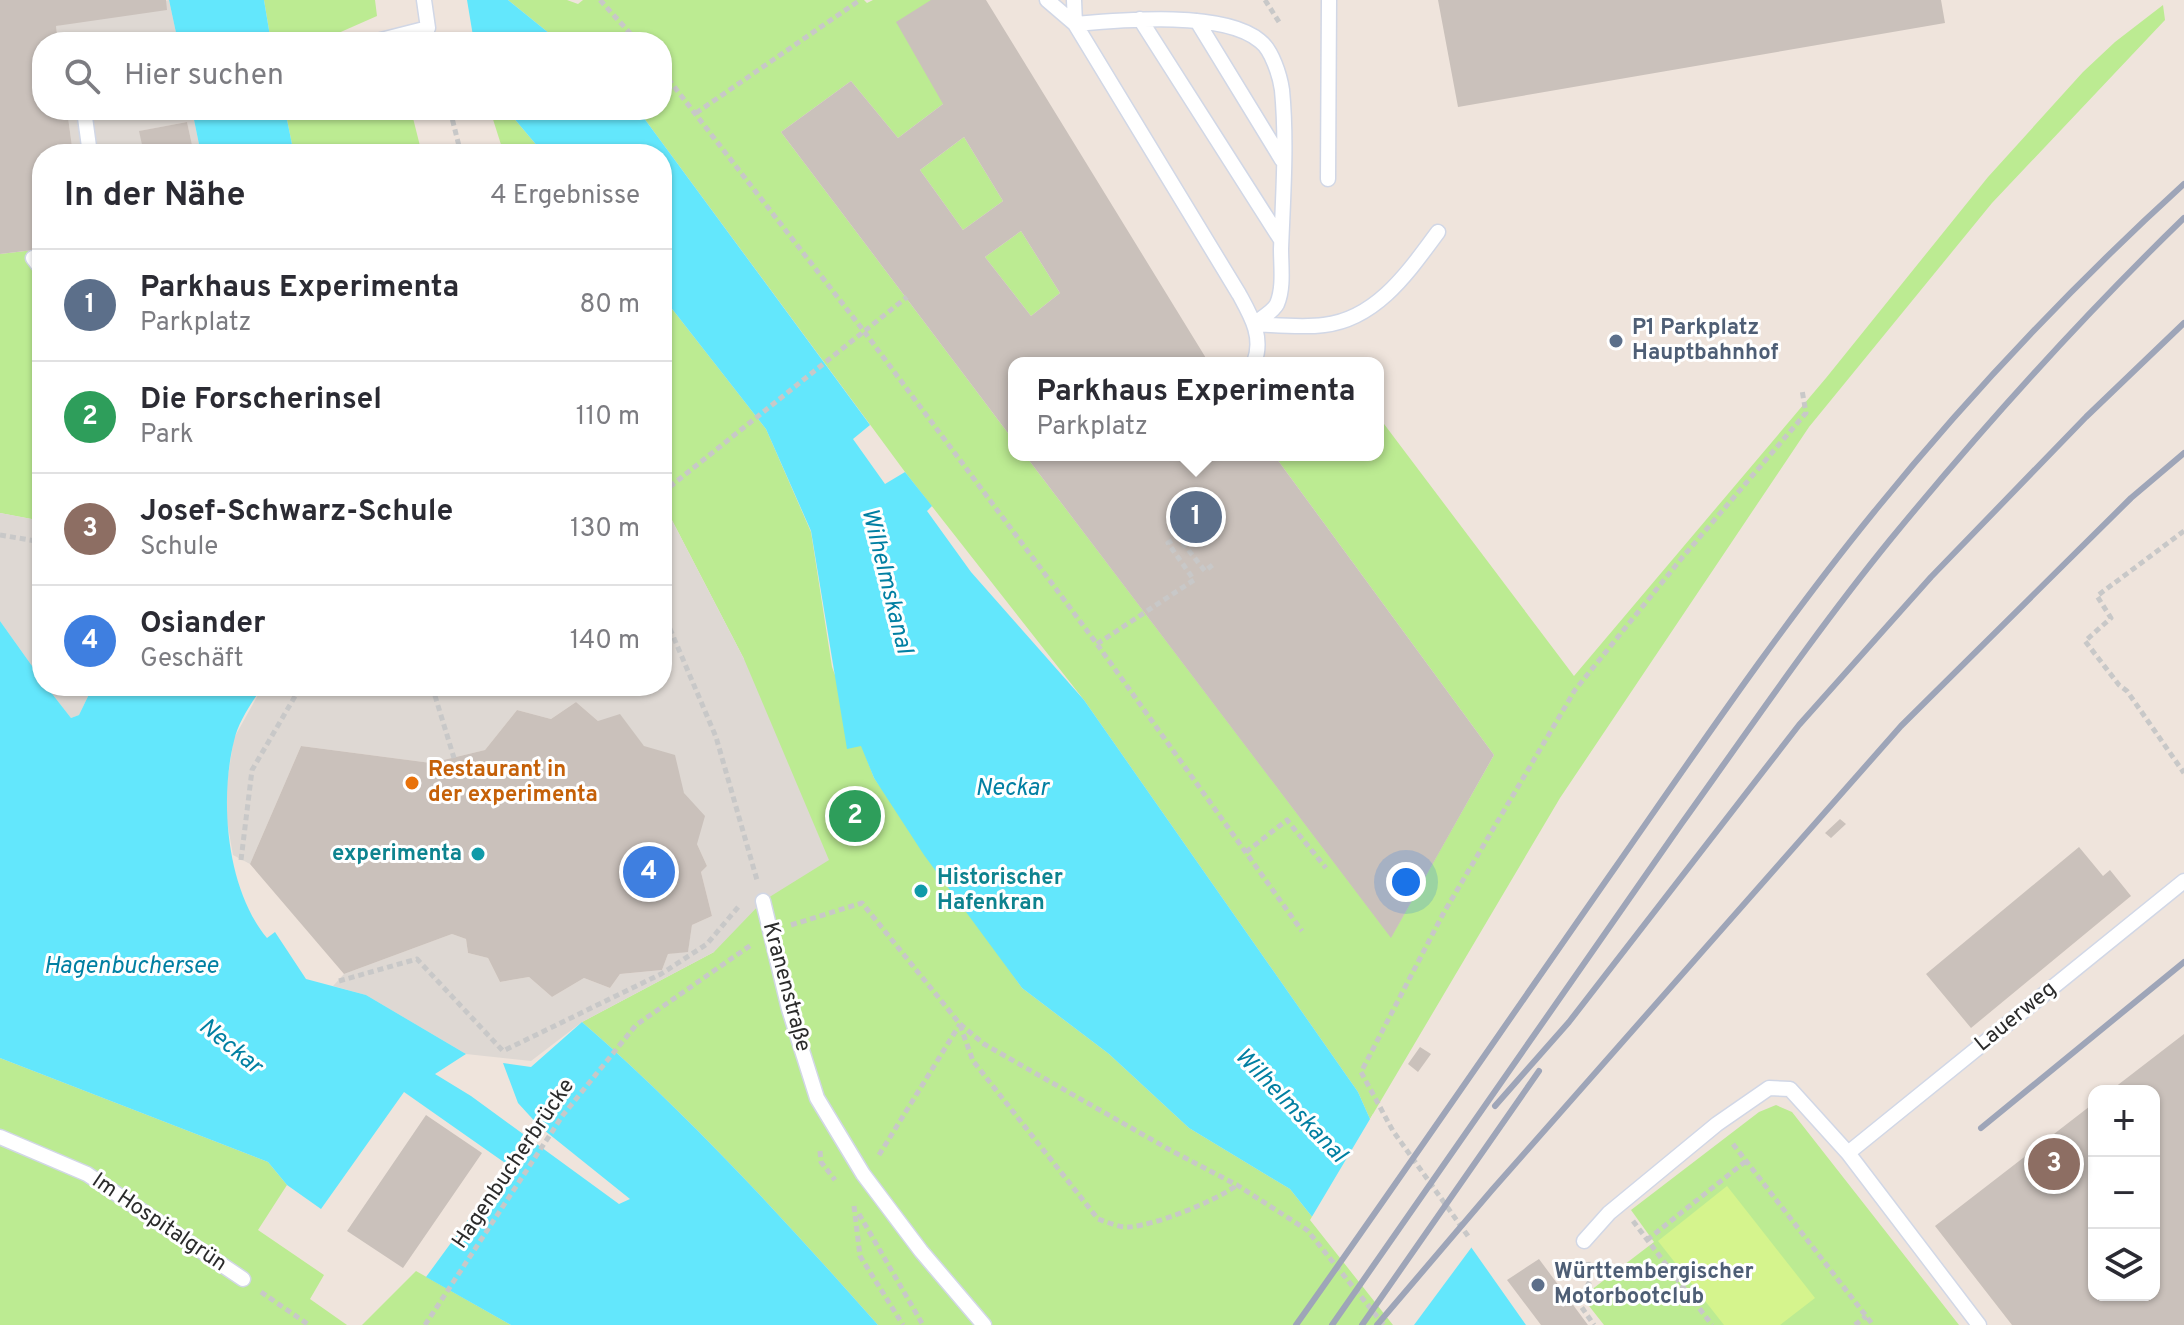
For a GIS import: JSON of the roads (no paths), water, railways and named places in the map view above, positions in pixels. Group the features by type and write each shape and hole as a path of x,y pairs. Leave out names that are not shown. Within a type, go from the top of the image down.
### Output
{"lane":[{"path":"412,32 428,28 424,0"},
{"path":"1047,0 1075,24 1239,294 1259,340 1255,357"},
{"path":"1074,0 1075,24"},
{"path":"1328,179 1329,0"},
{"path":"1075,24 1140,19 1197,21 1237,29 1261,41 1273,61 1282,88 1280,292 1276,307 1254,324"},
{"path":"1140,19 1281,240"},
{"path":"1197,21 1283,162"},
{"path":"85,120 89,144"},
{"path":"1254,324 1326,325 1345,320 1381,299 1402,282 1438,232"},
{"name":"Lauerweg","path":"1848,1153 2184,881"},
{"name":"Kranenstraße","path":"763,901 789,1009 817,1098 866,1176 921,1251 984,1325"},
{"path":"1584,1241 1620,1204 1717,1124 1769,1088 1790,1089 1848,1153 1979,1325"},
{"name":"Im Hospitalgrün","path":"0,1137 87,1174 243,1279"}],"water":[{"path":"169,0 264,0 269,32 176,32"},
{"path":"414,0 508,0 548,32 441,32"},
{"path":"194,120 287,120 292,144 199,144"},
{"name":"Neckar","path":"515,120 645,120 663,144 536,144"},
{"name":"Neckar","path":"672,156 870,425 853,439 885,484 905,472 932,506 927,511 971,572 1084,700 1358,1092 1370,1119 1471,1247 1526,1325 1398,1325 1290,1189 1189,1128 1109,1054 1022,988 924,855 874,778 861,746 847,749 811,531 766,429 672,309"},
{"name":"Hagenbuchersee","path":"0,621 32,666 32,696 54,696 71,718 79,715 88,696 256,696 236,734 229,765 227,817 230,844 235,870 253,918 267,938 275,932 306,979 366,995 466,1054 435,1074 471,1096 619,1204 630,1199 539,1126 518,1103 503,1063 531,1067 582,1022 622,1057 735,1169 878,1325 511,1325 426,1277 508,1165 404,1092 321,1209 287,1185 268,1162 0,1058"}],"railway":[{"path":"1296,1325 1711,731 1840,555 1910,468 2023,342 2184,184"},
{"path":"1332,1325 1682,823 1863,574 2032,375 2184,218"},
{"path":"1495,1106 1569,1022 1799,725 1931,577 2086,417 2184,323"},
{"path":"1377,1325 1901,726 2131,498 2184,453"},
{"path":"1981,1128 2184,962"},
{"path":"1362,1325 1539,1071"}],"place":[{"name":"P1 Parkplatz Hauptbahnhof","path":"1616,341"},
{"name":"Parkhaus Experimenta","path":"1196,517"},
{"name":"Restaurant in der experimenta","path":"412,783"},
{"name":"Die Forscherinsel","path":"855,816"},
{"name":"experimenta","path":"478,854"},
{"name":"Osiander","path":"649,872"},
{"name":"Historischer Hafenkran","path":"921,891"},
{"name":"Josef-Schwarz-Schule","path":"2054,1164"},
{"name":"Württembergischer Motorbootclub","path":"1538,1285"}],"water label":[{"name":"Wilhelmskanal","path":"886,581"},
{"name":"Wilhelmskanal","path":"1290,1106"}]}
